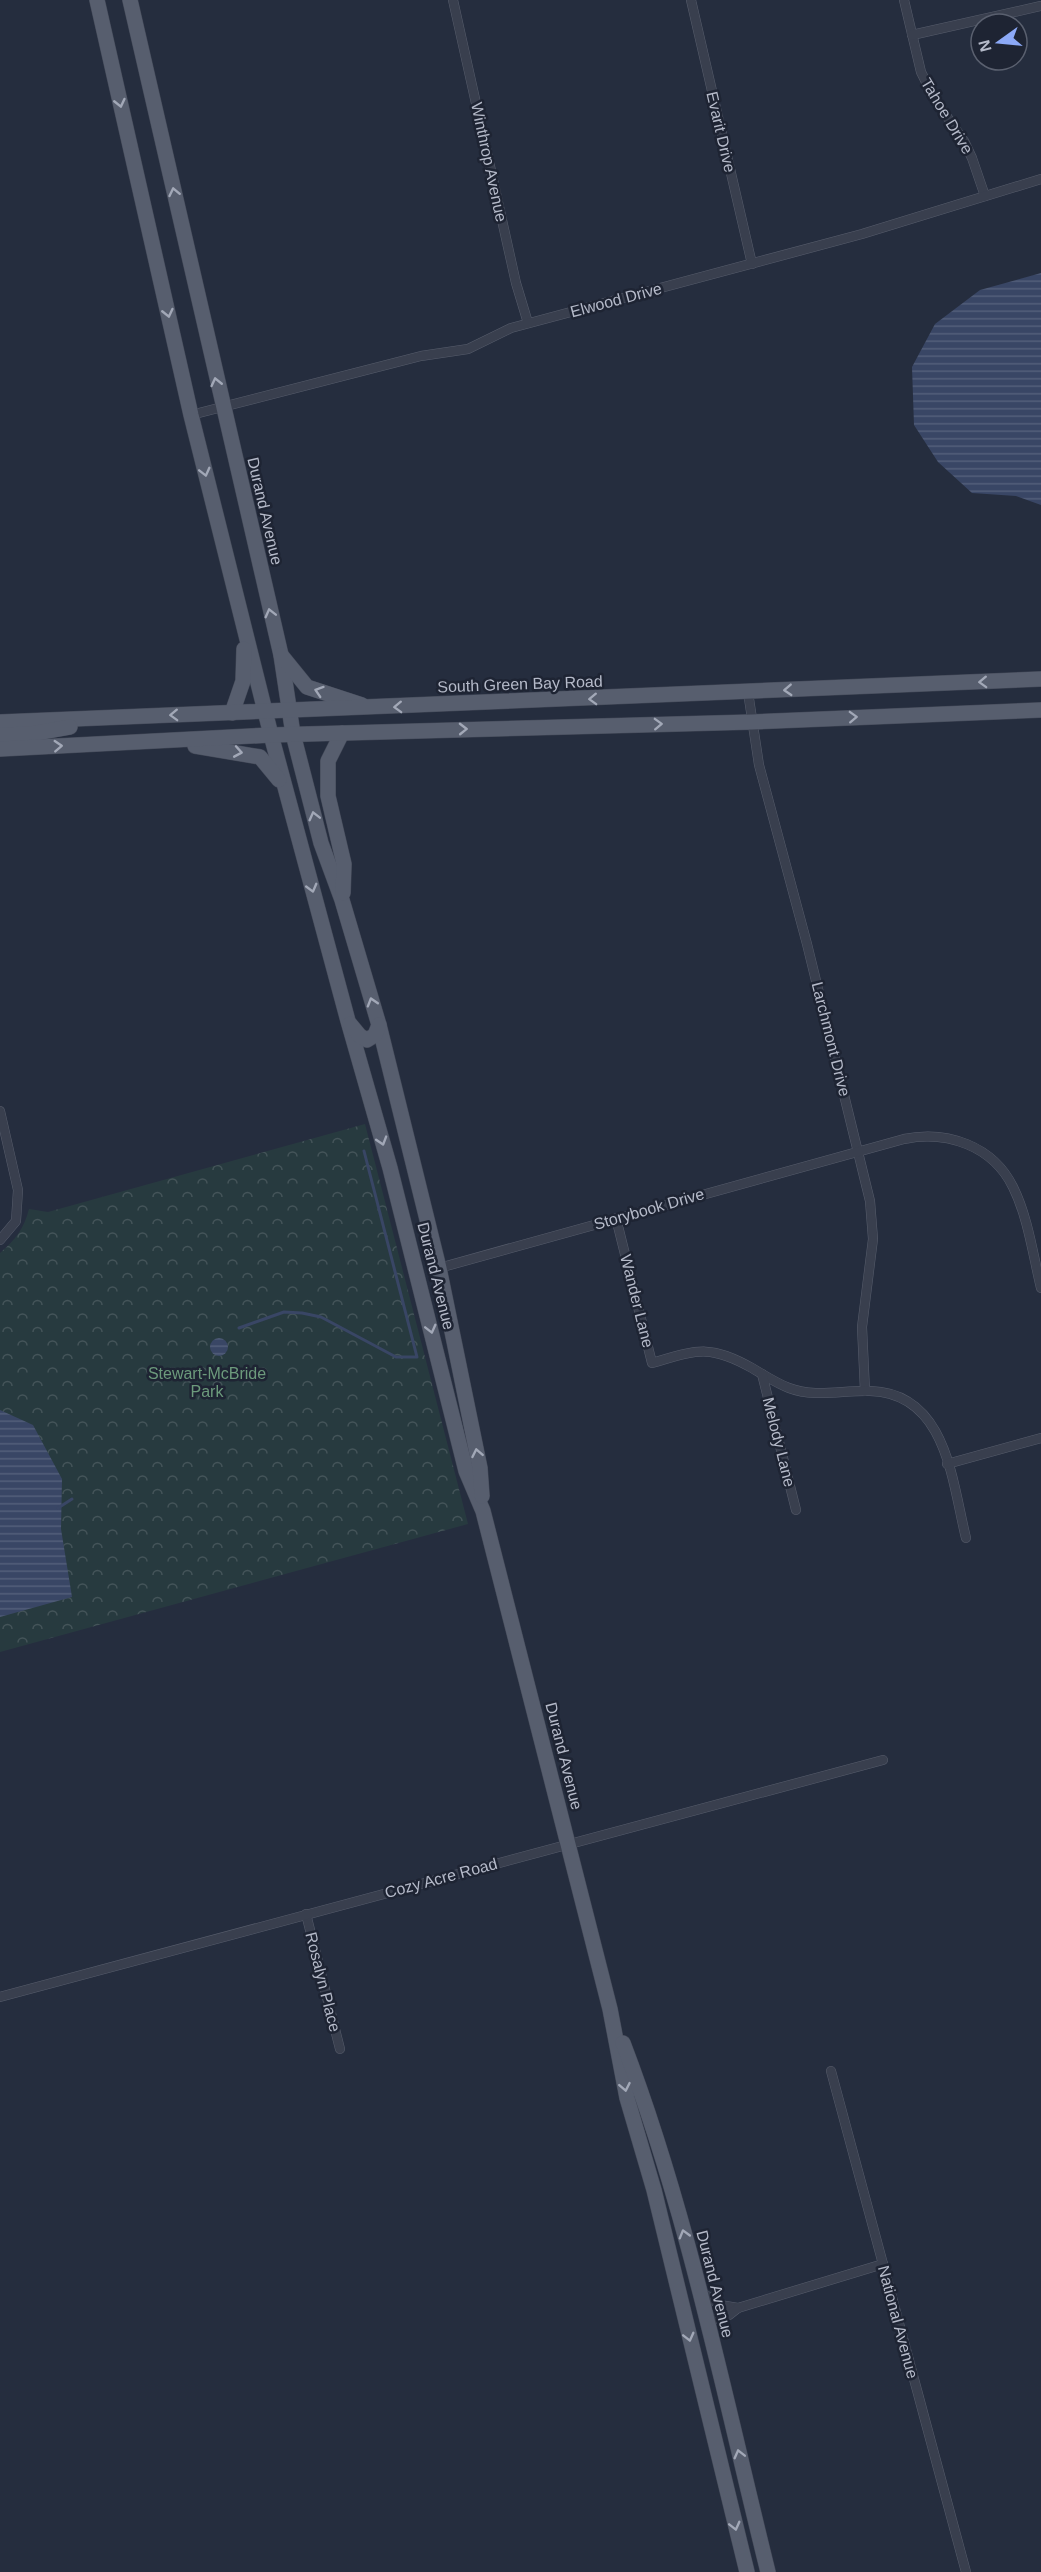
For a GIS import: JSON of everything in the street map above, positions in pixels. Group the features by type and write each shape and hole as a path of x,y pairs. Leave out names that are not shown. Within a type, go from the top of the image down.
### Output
{"main road":[{"name":"Durand Avenue","path":"97,0 191,415 271,735 393,1179 466,1471 483,1511 610,2009 627,2098 654,2190 747,2572"},
{"name":"Durand Avenue","path":"130,0 281,655 293,734 321,843 342,900 378,1025 439,1268 480,1468 483,1511"},
{"path":"232,713 243,681 245,628"},
{"path":"281,655 307,687 370,708"},
{"name":"South Green Bay Road","path":"0,722 289,712 1041,679"},
{"path":"0,749 293,734 752,722 1041,710"},
{"path":"0,735 31,734 114,717"},
{"path":"342,733 328,761 328,796 344,864 342,900"},
{"path":"159,741 241,752 260,757 268,764 286,791"},
{"path":"348,1021 360,1036 367,1040 375,1035 378,1025"},
{"path":"366,1084 384,1090 397,1099"},
{"name":"Durand Avenue","path":"610,2009 642,2093 700,2290 768,2572"},
{"path":"672,2264 686,2284 695,2311 707,2321"}],"street":[{"name":"Winthrop Avenue","path":"453,0 516,283 528,323"},
{"name":"Evarit Drive","path":"691,0 752,264"},
{"name":"Tahoe Drive","path":"904,0 927,86 964,141 985,196"},
{"path":"912,35 1041,6"},
{"name":"Elwood Drive","path":"191,415 421,356 468,349 528,323 862,234 1041,179"},
{"name":"Larchmont Drive","path":"748,692 759,765 807,944 858,1151 872,1220 872,1258 862,1327 865,1391"},
{"path":"0,1111 18,1191 16,1221 0,1240"},
{"name":"Storybook Drive","path":"439,1268 858,1151 904,1139 931,1135 963,1142 991,1158 1012,1184 1041,1288"},
{"name":"Wander Lane","path":"616,1218 652,1363 688,1353 711,1351 733,1357 789,1388 802,1392 865,1391 885,1392 898,1396 921,1411 937,1432 966,1538"},
{"name":"Melody Lane","path":"762,1374 796,1510"},
{"path":"947,1464 1041,1438"},
{"name":"Cozy Acre Road","path":"0,1997 883,1760"},
{"name":"Rosalyn Place","path":"306,1914 340,2049"},
{"name":"National Avenue","path":"831,2071 966,2572"},
{"path":"707,2321 729,2315 738,2308 883,2264"},
{"path":"700,2290 720,2305 738,2308"}],"green space":[{"name":"Stewart-McBride Park","path":"365,1124 468,1524 0,1652 0,1253 18,1234 29,1209 48,1212"}],"water":[{"path":"1041,273 1041,505 1016,496 972,493 938,462 914,425 912,367 935,324 980,290"},
{"path":"219,1338 225,1341 228,1347 225,1353 219,1356 213,1353 210,1347 213,1341"},
{"path":"0,1410 33,1425 62,1479 61,1529 72,1597 0,1617"}],"waterway":[{"path":"239,1328 284,1312 302,1313 321,1317 396,1357 417,1357 364,1151"},
{"path":"58,1508 72,1499"}]}
